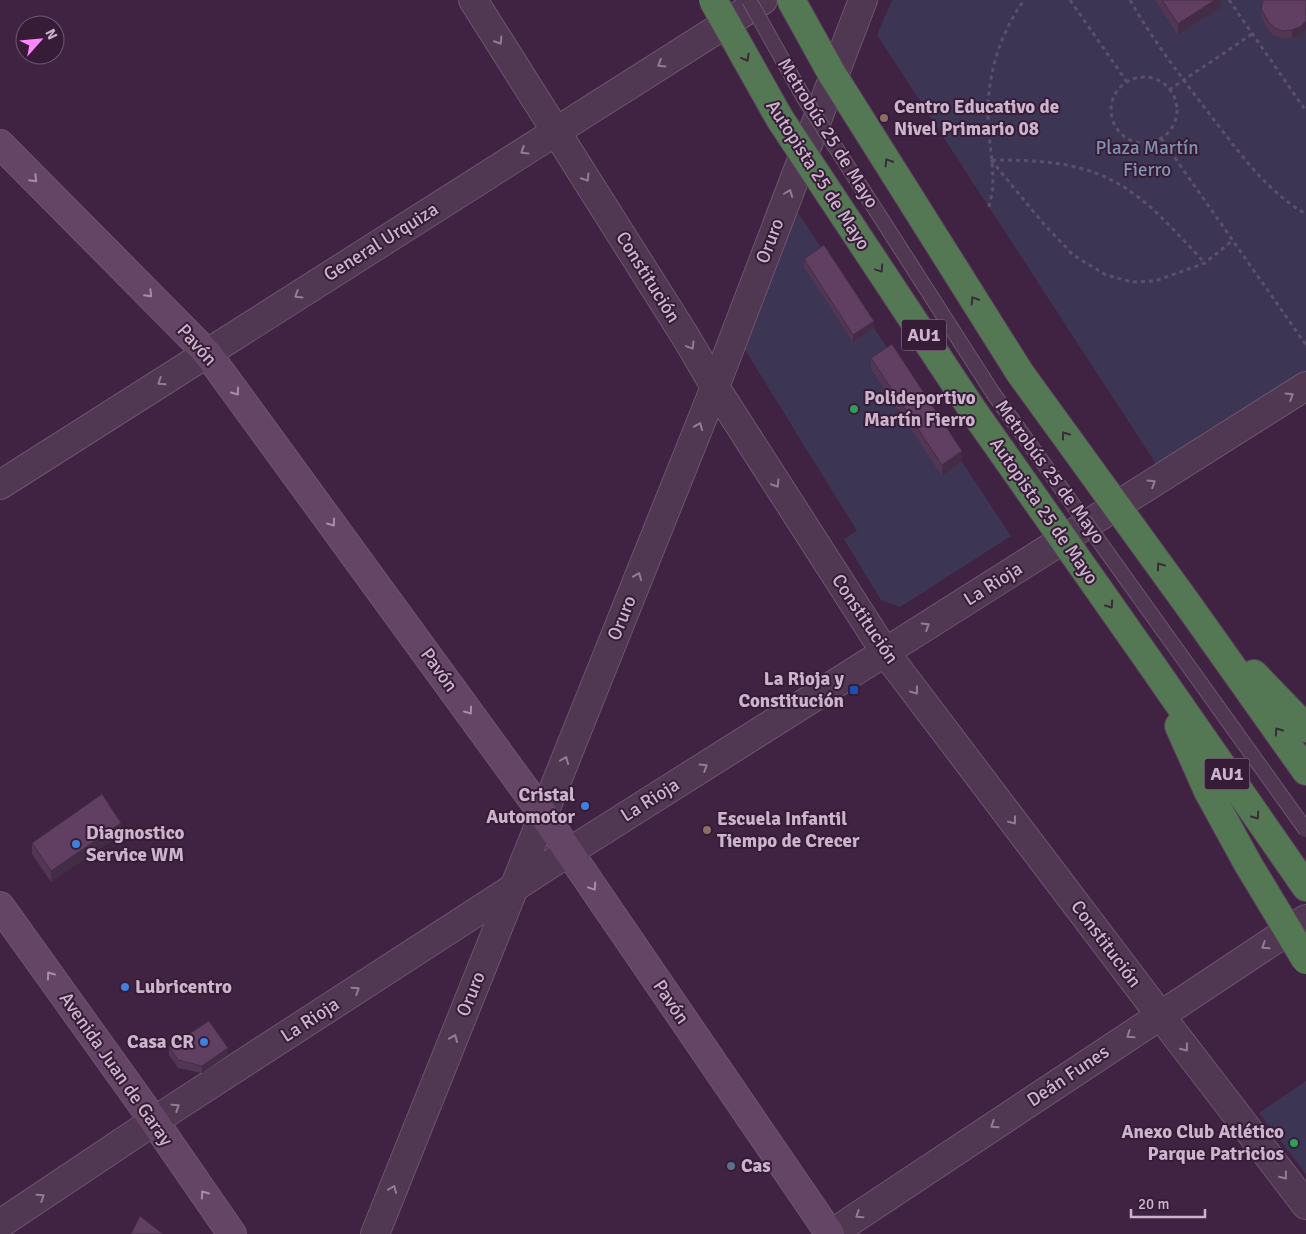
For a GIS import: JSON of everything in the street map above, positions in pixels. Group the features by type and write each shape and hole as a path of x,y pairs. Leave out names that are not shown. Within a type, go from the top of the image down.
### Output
{"highway":[{"name":"Autopista 25 de Mayo","path":"713,0 780,119 972,409 1306,888"},
{"path":"791,0 832,74 1020,373 1306,771"},
{"path":"1189,606 1306,728"},
{"path":"1149,661 1208,791 1306,960"}],"street":[{"name":"Constitución","path":"473,0 687,339 715,387 885,652 1306,1205"},
{"name":"General Urquiza","path":"0,485 764,0"},
{"name":"Oruro","path":"375,1234 715,387 863,0"},
{"name":"Pavón","path":"0,144 207,353 543,814 830,1234"},
{"name":"La Rioja","path":"0,1224 514,886 1306,386"},
{"name":"Avenida Juan de Garay","path":"0,906 154,1121 232,1234"},
{"name":"Deán Funes","path":"830,1234 1306,919"}],"lane":[{"name":"Metrobús 25 de Mayo","path":"749,0 804,98 993,393 1306,830"}],"path":[{"path":"989,207 993,186 988,111 991,77 999,47 1012,16 1024,0"},
{"path":"1070,0 1127,82"},
{"path":"1130,0 1149,34 1245,159 1284,200 1306,214"},
{"path":"1229,0 1306,112"},
{"path":"1170,90 1252,34"},
{"path":"1141,77 1152,78 1170,90 1175,100 1175,121 1170,131 1162,138 1151,143 1130,141 1121,135 1114,126 1111,116 1111,105 1114,94 1127,82 1141,77"},
{"path":"1162,138 1306,345"},
{"path":"991,160 1043,223 1073,255 1106,275 1132,282 1155,281 1205,263 1232,240"},
{"path":"991,160 1023,160 1054,164 1084,170 1111,180 1140,198 1205,263"}],"green space":[{"name":"Plaza Martín Fierro","path":"892,0 1306,0 1306,374 1158,467 877,35"},
{"name":"Polideportivo Martín Fierro","path":"797,211 1011,536 900,607 881,600 844,539 857,531 744,348"},
{"name":"Anexo Club Atlético Parque Patricios","path":"1306,1081 1306,1174 1259,1113"}],"building":[{"path":"1162,0 1215,0 1178,24"},
{"path":"1263,0 1306,0 1306,21 1300,27 1292,30 1283,31 1275,28 1269,23 1261,9"},
{"path":"824,245 874,321 853,335 804,259"},
{"path":"892,344 962,451 942,465 871,358"},
{"name":"Diagnostico Service WM","path":"102,794 121,823 51,871 32,843"},
{"name":"Casa CR","path":"209,1021 228,1048 202,1066 178,1060 169,1047"},
{"path":"140,1216 163,1234 131,1234"}],"place":[{"name":"Centro Educativo de Nivel Primario 08","path":"884,118"},
{"name":"Polideportivo Martín Fierro","path":"854,409"},
{"name":"La Rioja y Constitución","path":"854,690"},
{"name":"Cristal Automotor","path":"585,806"},
{"name":"Escuela Infantil Tiempo de Crecer","path":"707,830"},
{"name":"Diagnostico Service WM","path":"76,844"},
{"name":"Lubricentro","path":"125,987"},
{"name":"Casa CR","path":"204,1042"},
{"name":"Anexo Club Atlético Parque Patricios","path":"1294,1143"},
{"name":"Cas","path":"731,1166"}]}
